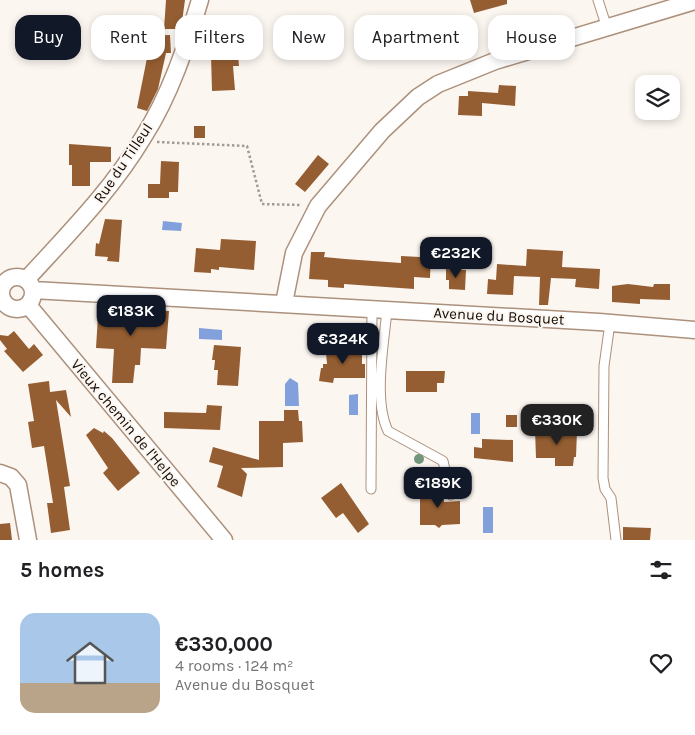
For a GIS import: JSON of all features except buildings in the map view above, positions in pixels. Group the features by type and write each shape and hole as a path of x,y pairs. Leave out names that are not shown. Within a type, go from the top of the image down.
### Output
{"street":[{"name":"Rue du Tilleul","path":"29,292 98,201 144,136 180,61 200,0"},
{"path":"284,303 294,253 318,206 382,131 418,97 438,84 494,61 695,1"},
{"path":"13,278 29,292 14,308 1,299 3,280 13,278"},
{"name":"Avenue du Bosquet","path":"29,292 284,303 695,330"},
{"name":"Vieux chemin de l'Helpe","path":"29,292 224,540"},
{"path":"0,474 11,477 18,485 28,540"}],"lane":[{"path":"598,0 607,28"},
{"path":"371,489 380,310"},
{"path":"380,310 383,422 388,431 443,461 451,495"},
{"path":"610,323 604,366 602,478 605,489 611,498 616,540"}],"path":[{"path":"144,136 161,143 247,146 262,204 318,206"}],"water":[{"path":"163,221 182,223 181,231 162,230"},
{"path":"199,328 222,330 222,340 199,339"},
{"path":"290,378 298,383 299,406 285,406 285,384"},
{"path":"358,394 358,415 349,415 349,395"},
{"path":"471,413 480,413 480,434 471,434"},
{"path":"483,507 493,507 493,533 483,533"}]}
